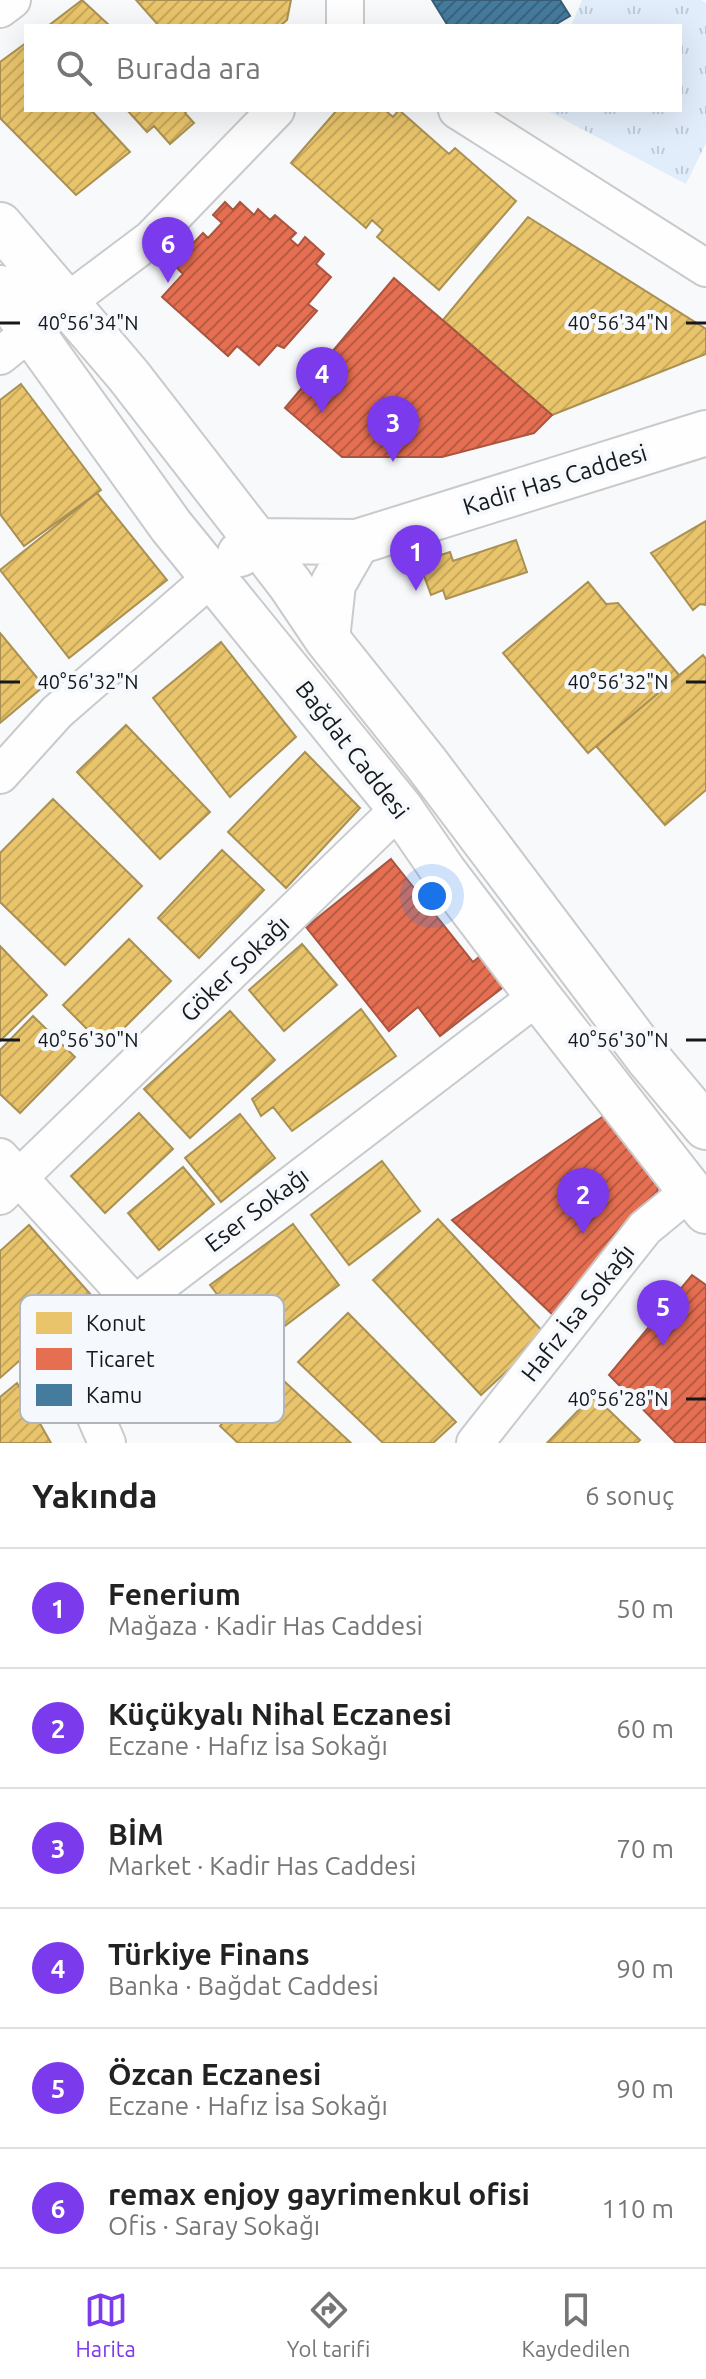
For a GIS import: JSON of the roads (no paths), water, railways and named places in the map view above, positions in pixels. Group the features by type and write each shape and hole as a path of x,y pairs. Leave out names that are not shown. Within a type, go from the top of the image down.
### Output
{"main road":[{"name":"Bağdat Caddesi","path":"0,225 128,375 648,1058 706,1127"},
{"name":"Bağdat Caddesi","path":"0,288 16,344 171,526 400,808 444,872 538,996 698,1201"},
{"name":"Kadir Has Caddesi","path":"256,541 357,542 706,433"},
{"path":"212,577 256,541"},
{"path":"327,639 333,584 357,542"}],"street":[{"path":"0,9 12,0"},
{"path":"345,0 345,24"},
{"path":"16,344 151,239 274,112"},
{"path":"460,112 706,268"},
{"path":"0,775 57,712 212,577"},
{"name":"Göker Sokağı","path":"7,1177 400,808"},
{"name":"Eser Sokağı","path":"147,1295 538,996"},
{"path":"7,1177 126,1295"},
{"name":"Hafız İsa Sokağı","path":"475,1443 645,1228 698,1201"},
{"name":"Eser Sokağı","path":"98,1423 107,1443"}],"place":[{"name":"remax enjoy gayrimenkul ofisi","path":"168,283"},
{"name":"Türkiye Finans","path":"322,413"},
{"name":"BİM","path":"393,462"},
{"name":"Fenerium","path":"416,591"},
{"name":"Küçükyalı Nihal Eczanesi","path":"583,1234"},
{"name":"Özcan Eczanesi","path":"663,1346"}]}
